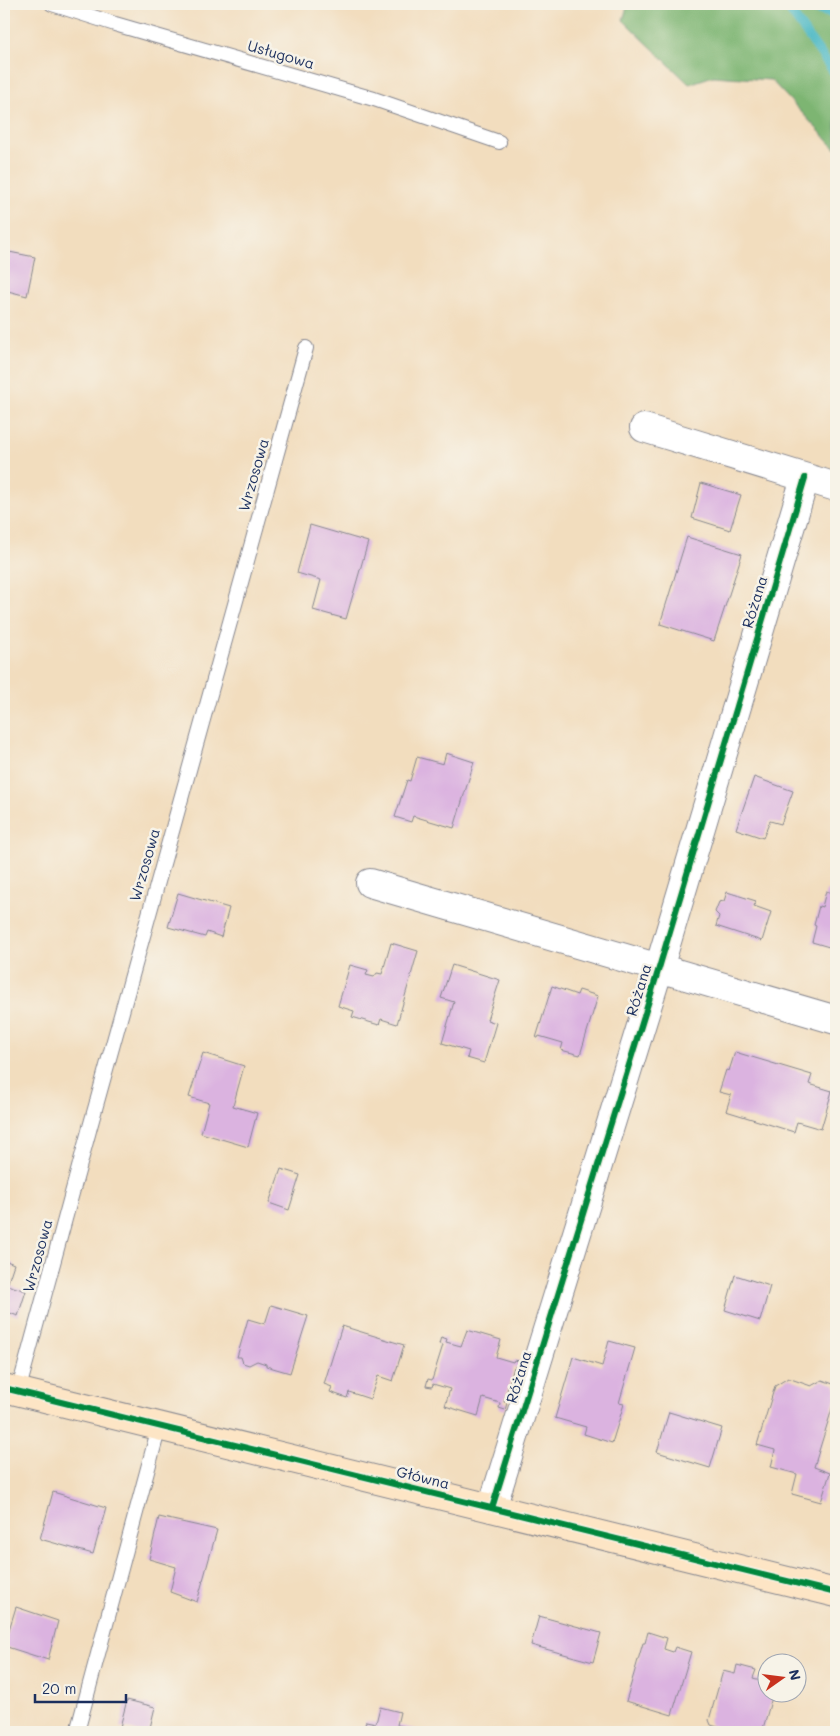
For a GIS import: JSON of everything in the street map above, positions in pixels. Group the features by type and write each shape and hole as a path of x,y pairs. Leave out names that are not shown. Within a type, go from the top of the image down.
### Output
{"street":[{"path":"644,428 836,487"},
{"name":"Różana","path":"492,1508 659,968 804,478"},
{"name":"Różana","path":"370,883 836,1020"},
{"name":"Główna","path":"11,1390 836,1593"}],"lane":[{"name":"Usługowa","path":"52,4 374,99 499,142"},
{"name":"Wrzosowa","path":"11,1390 90,1127 306,348"},
{"path":"77,1732 158,1427"}],"green space":[{"path":"628,4 836,4 836,149 771,80 713,76 689,84 623,20"}],"building":[{"path":"4,251 35,257 27,296 4,290"},
{"path":"701,483 741,495 730,530 692,518"},
{"path":"310,525 368,542 346,619 313,610 321,580 297,573"},
{"path":"687,537 742,554 714,641 660,624"},
{"path":"446,753 474,762 454,828 413,816 411,822 395,817 407,780 410,781 417,757 443,764"},
{"path":"754,777 793,791 781,824 770,821 763,838 736,829"},
{"path":"826,891 836,894 836,949 812,942 819,906 822,907"},
{"path":"727,892 756,901 754,906 771,912 762,941 716,926 719,916 715,912 719,902 724,901"},
{"path":"178,893 229,908 221,937 207,932 205,937 168,927"},
{"path":"391,943 418,951 397,1024 381,1019 379,1025 352,1017 354,1011 338,1006 350,965 368,970 366,975 374,977 377,973 382,974"},
{"path":"452,965 500,980 487,1020 496,1023 484,1063 467,1058 469,1051 442,1043 454,1002 441,998"},
{"path":"552,986 577,995 579,990 598,996 580,1055 561,1050 563,1043 539,1036 536,1038"},
{"path":"735,1052 812,1075 809,1084 832,1091 821,1129 797,1122 794,1132 726,1111 731,1095 719,1092 726,1070 729,1071"},
{"path":"203,1053 244,1066 233,1106 257,1113 248,1147 201,1133 209,1103 189,1097"},
{"path":"281,1169 300,1175 289,1210 269,1203"},
{"path":"4,1260 14,1264 7,1285 26,1291 18,1316 4,1311"},
{"path":"735,1275 770,1286 760,1321 725,1310"},
{"path":"271,1305 308,1316 290,1373 266,1366 266,1364 257,1361 249,1365 243,1363 241,1357 237,1357 248,1319 265,1324"},
{"path":"342,1326 404,1345 393,1381 378,1376 370,1399 349,1392 347,1398 330,1392 332,1387 324,1384"},
{"path":"467,1330 501,1340 496,1357 513,1362 514,1360 519,1361 518,1368 514,1367 504,1402 507,1403 505,1410 499,1408 500,1403 483,1398 478,1416 445,1406 450,1389 433,1384 432,1387 426,1386 428,1379 432,1380 443,1345 439,1344 441,1337 447,1339 446,1342 461,1346"},
{"path":"609,1341 635,1348 619,1403 624,1404 612,1443 584,1434 586,1427 555,1418 573,1357 602,1366"},
{"path":"788,1378 811,1386 822,1380 836,1385 836,1396 814,1467 830,1473 821,1502 792,1494 797,1474 771,1467 775,1450 757,1445 775,1386"},
{"path":"669,1412 722,1428 710,1468 657,1452"},
{"path":"53,1492 106,1508 93,1554 40,1539"},
{"path":"159,1517 217,1530 197,1602 170,1592 176,1567 149,1559"},
{"path":"16,1607 58,1621 48,1660 4,1646"},
{"path":"539,1616 601,1633 593,1662 531,1645"},
{"path":"648,1632 667,1638 664,1649 673,1652 675,1647 691,1652 672,1715 626,1701"},
{"path":"737,1665 756,1670 753,1678 758,1679 758,1704 770,1704 762,1732 734,1732 711,1725 709,1720 723,1671 735,1674"},
{"path":"127,1700 155,1707 149,1732 120,1727"},
{"path":"380,1707 400,1712 397,1725 419,1730 419,1732 363,1732 366,1721 376,1723"}],"waterway":[{"path":"785,4 836,75"},
{"path":"793,4 836,15"}],"cycle path":[{"path":"492,1508 659,968 805,478"},
{"path":"4,1388 836,1593"}]}
